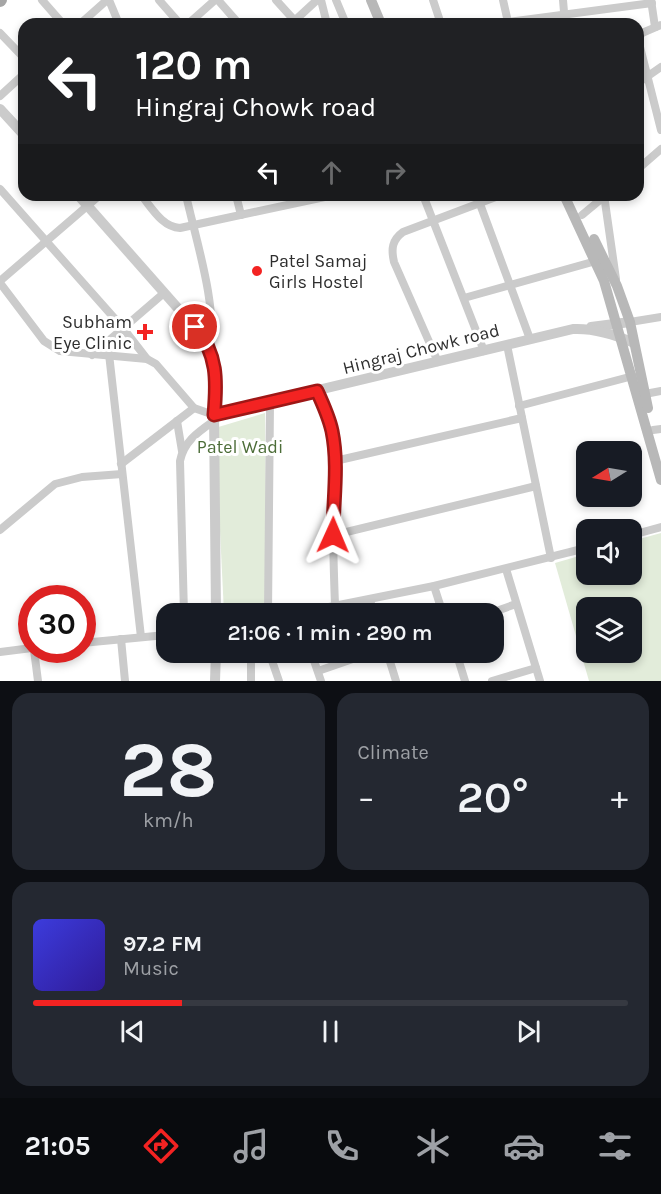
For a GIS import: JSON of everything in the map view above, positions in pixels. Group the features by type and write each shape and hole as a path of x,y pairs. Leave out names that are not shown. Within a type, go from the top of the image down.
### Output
{"main road":[{"path":"371,0 378,18"},
{"path":"567,201 596,261 617,323 661,480"},
{"path":"576,201 617,286 630,322 645,394 657,430 661,458"}],"street":[{"path":"42,0 58,18"},
{"path":"87,18 108,0 116,18"},
{"path":"159,0 175,18"},
{"path":"195,18 217,0 234,18"},
{"path":"276,0 290,18"},
{"path":"298,18 319,0 325,18"},
{"path":"336,0 344,18"},
{"path":"433,0 439,18"},
{"path":"503,0 505,18"},
{"path":"563,0 565,18"},
{"path":"575,18 652,2 658,26 644,32"},
{"path":"0,33 18,52"},
{"path":"644,61 661,130"},
{"path":"644,78 661,67"},
{"path":"0,96 18,80"},
{"path":"0,109 18,128"},
{"path":"644,164 661,150"},
{"path":"0,189 123,328 147,359"},
{"path":"83,201 205,339 210,349"},
{"path":"93,201 0,282 51,347 60,351 147,359 156,364 194,408 215,418"},
{"path":"146,201 169,226 180,228 241,215 290,201"},
{"path":"187,201 208,294 212,325 210,349 216,383 216,603"},
{"path":"238,201 241,215"},
{"path":"425,201 484,351"},
{"path":"438,362 392,253 393,243 403,232 487,201"},
{"path":"582,215 598,201"},
{"path":"606,201 617,286"},
{"path":"480,204 530,339"},
{"path":"464,298 596,261"},
{"path":"92,355 164,293"},
{"path":"585,328 661,317"},
{"name":"Hingraj Chowk road","path":"215,418 270,402 573,329 585,328 621,337 634,343"},
{"path":"507,345 551,558"},
{"path":"109,354 141,637"},
{"path":"519,406 633,376"},
{"path":"317,391 327,412 332,431 335,461 333,535 335,603"},
{"path":"645,394 661,391"},
{"path":"268,603 270,402"},
{"path":"121,464 194,408"},
{"path":"182,451 195,434 215,418"},
{"path":"335,461 522,418"},
{"path":"177,422 182,451 180,461 184,603"},
{"path":"0,530 55,484 82,477 122,474"},
{"path":"333,535 536,486"},
{"path":"642,533 661,527"},
{"path":"349,603 434,586 576,551"},
{"path":"506,569 540,681"},
{"path":"434,586 439,603"},
{"path":"504,608 516,604"},
{"path":"96,642 156,635"},
{"path":"121,639 125,681"},
{"path":"0,652 18,650"},
{"path":"35,663 38,681"},
{"path":"215,681 216,663"},
{"path":"251,663 251,681"},
{"path":"273,663 279,681"},
{"path":"315,663 321,681"},
{"path":"318,671 341,663"},
{"path":"390,663 396,681"},
{"path":"459,663 465,681"},
{"path":"492,681 536,668"}],"green space":[{"name":"Patel Wadi","path":"265,413 267,603 224,603 215,428"},
{"path":"661,533 661,681 589,681 584,663 642,663 642,597 576,597 576,636 555,563 576,557 576,585 642,585 642,538"}],"place":[{"name":"Patel Samaj Girls Hostel","path":"257,271"},
{"name":"Subham Eye Clinic","path":"145,332"}],"route":[{"path":"195,327 210,349 214,365 216,383 214,415 317,391 327,412 332,431 335,461 333,535"}]}
